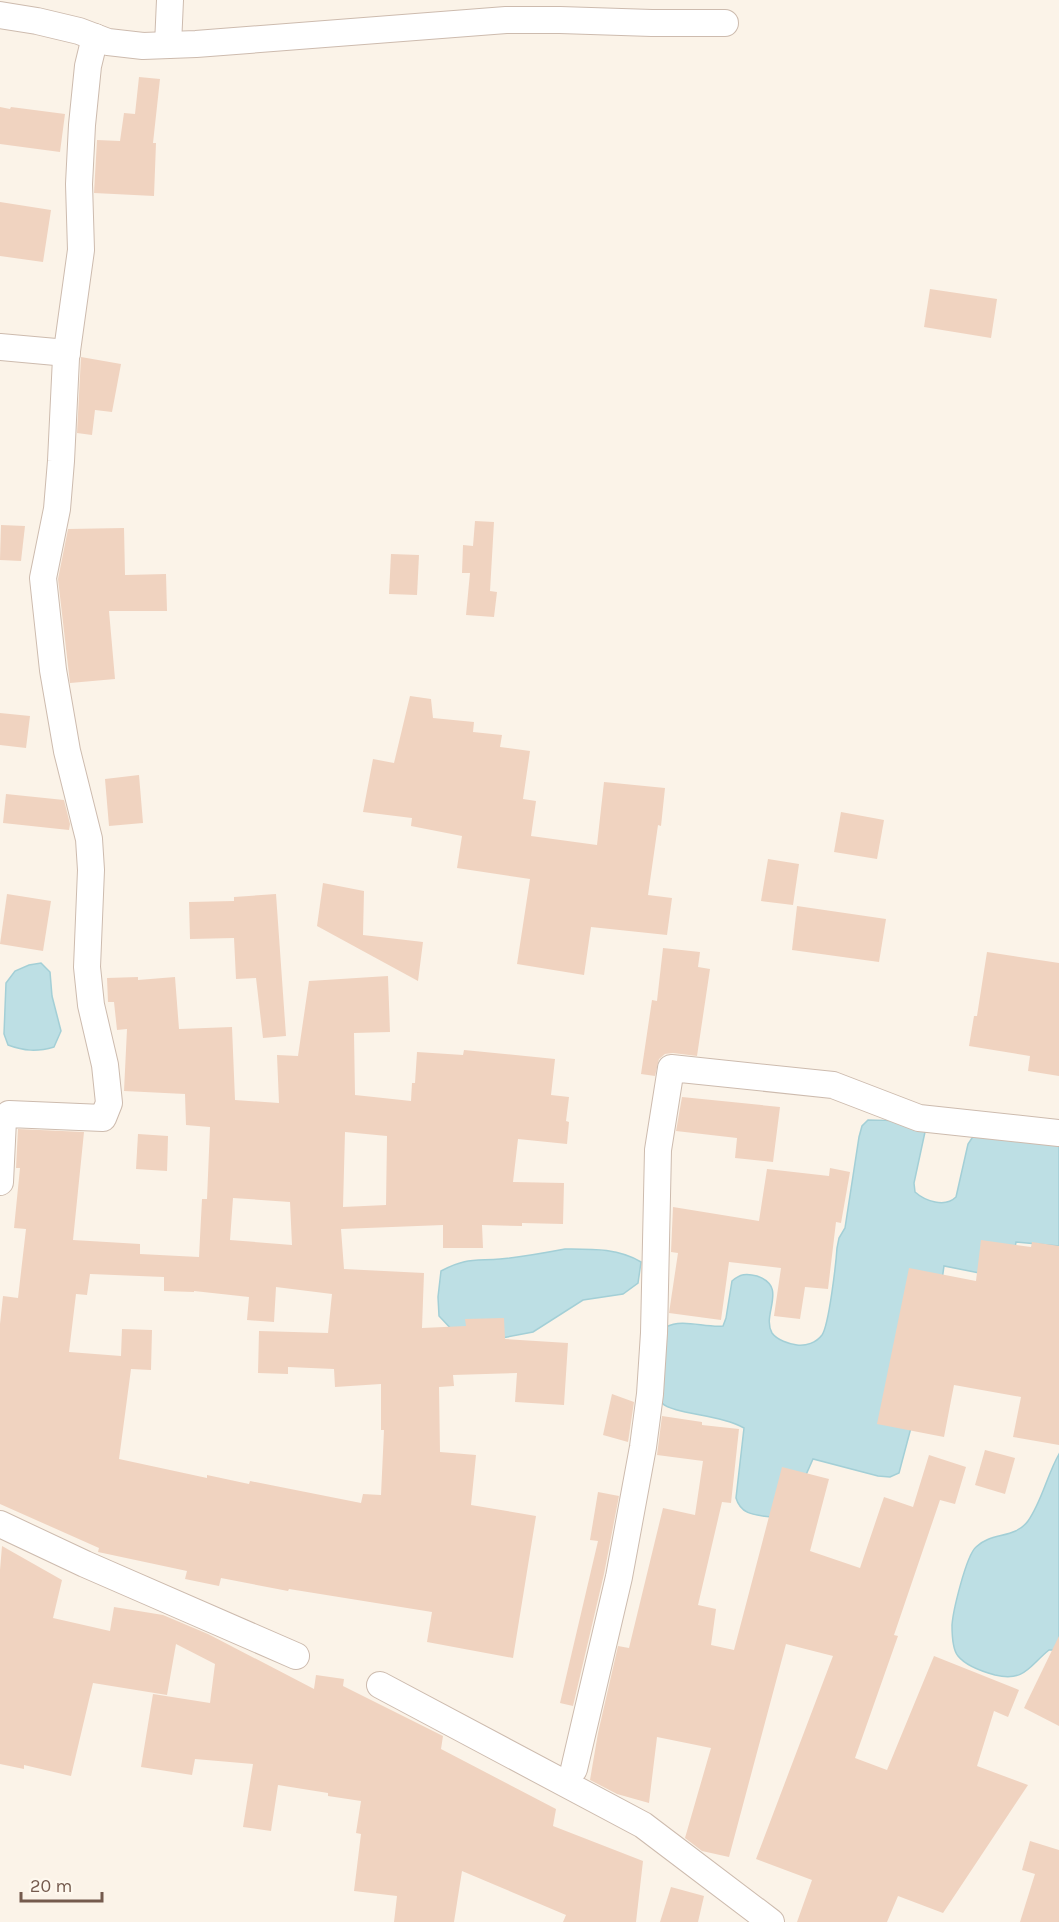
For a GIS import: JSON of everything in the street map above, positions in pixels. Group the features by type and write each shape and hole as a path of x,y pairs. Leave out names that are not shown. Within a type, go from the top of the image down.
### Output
{"street":[{"path":"168,45 170,0"},
{"path":"0,15 37,21 108,42 143,46 506,20 725,23"},
{"path":"0,1182 3,1120 9,1114 103,1118 109,1103 105,1065 91,1005 87,968 91,870 89,838 67,752 50,649 43,578 57,509 67,353 81,250 79,184 82,125 88,66 94,37"},
{"path":"0,347 67,353"},
{"path":"574,1768 619,1577 643,1447 650,1394 654,1333 658,1150 671,1068 833,1085 919,1118 1059,1133"},
{"path":"0,1524 85,1564 297,1656"},
{"path":"380,1685 643,1825 771,1922"}],"water":[{"path":"41,963 50,972 52,996 61,1031 54,1047 42,1050 20,1049 8,1045 4,1034 6,983 15,971"},
{"path":"868,1120 906,1123 925,1132 914,1183 915,1192 924,1198 941,1203 956,1197 968,1144 979,1133 1059,1144 1059,1246 1016,1242 1010,1279 944,1266 937,1315 899,1473 890,1477 878,1476 813,1459 805,1477 771,1517 754,1515 741,1508 736,1498 744,1428 724,1420 668,1407 662,1403 657,1394 666,1327 679,1323 723,1326 732,1281 743,1275 750,1275 766,1281 771,1287 773,1294 770,1326 774,1335 787,1343 800,1345 820,1338 825,1329 832,1293 839,1238 845,1228 859,1137 862,1126"},
{"path":"565,1249 604,1250 632,1257 641,1262 638,1283 623,1294 583,1300 533,1332 502,1338 456,1334 439,1316 438,1297 441,1271 470,1261"},
{"path":"1059,1454 1059,1650 1049,1650 1020,1674 1005,1677 995,1675 970,1666 961,1660 953,1645 953,1618 964,1572 972,1552 982,1542 1017,1531 1028,1521"}],"building":[{"path":"139,77 160,79 153,143 156,143 154,196 94,193 97,140 120,141 124,113 135,114"},
{"path":"0,107 65,114 60,152 0,144"},
{"path":"0,202 51,210 43,262 0,256"},
{"path":"930,289 997,299 991,338 924,327"},
{"path":"81,357 121,364 112,412 95,410 92,435 77,433"},
{"path":"475,521 494,522 490,591 497,592 494,617 466,615 470,573 462,573 463,545 473,546"},
{"path":"1,525 25,526 21,561 0,560"},
{"path":"124,528 125,575 166,574 167,611 109,611 115,679 70,683 58,579 68,529"},
{"path":"391,554 419,555 417,595 389,594"},
{"path":"410,696 431,699 433,718 474,722 473,732 502,735 500,747 530,751 523,799 536,801 531,836 597,845 604,782 665,788 661,826 658,825 648,895 672,898 667,935 591,927 584,975 517,964 530,879 457,868 462,836 411,826 412,818 363,812 373,759 394,763"},
{"path":"0,713 30,716 26,748 0,745"},
{"path":"139,775 143,823 109,826 105,779"},
{"path":"6,794 64,800 70,824 69,830 3,823"},
{"path":"841,812 884,820 877,859 834,852"},
{"path":"768,859 799,864 793,905 761,901"},
{"path":"323,883 364,891 363,935 423,942 418,981 317,926"},
{"path":"7,894 51,901 43,951 0,944"},
{"path":"276,894 286,1036 263,1038 256,978 236,979 234,938 190,939 189,902 234,901 234,897"},
{"path":"797,906 886,919 879,962 792,950"},
{"path":"663,948 700,952 698,967 710,969 697,1056 665,1054 659,1059 655,1076 641,1074 652,1000 657,1001"},
{"path":"987,952 1059,963 1059,1076 1028,1071 1030,1056 969,1046 974,1016 977,1016"},
{"path":"388,976 390,1032 354,1033 355,1095 411,1101 417,1052 463,1055 464,1050 555,1059 551,1095 569,1097 566,1121 569,1122 567,1144 518,1139 513,1182 564,1183 563,1224 482,1225 483,1248 443,1248 443,1225 341,1229 344,1269 424,1273 422,1328 466,1326 465,1319 504,1318 505,1339 568,1343 564,1405 515,1402 517,1373 453,1375 454,1386 439,1387 440,1452 476,1455 471,1505 536,1516 513,1658 427,1642 432,1612 289,1589 288,1591 221,1578 219,1586 185,1579 187,1571 98,1552 99,1548 0,1504 0,1324 3,1296 18,1298 26,1229 14,1228 20,1168 16,1168 18,1129 84,1132 73,1240 140,1244 140,1254 199,1257 202,1199 207,1199 210,1127 186,1125 185,1094 124,1091 127,1029 117,1030 114,1002 108,1002 107,978 138,977 138,980 175,977 179,1029 232,1027 235,1100 279,1103 277,1055 298,1056 309,981","holes":["345,1132 387,1136 386,1205 343,1207","233,1198 290,1202 292,1245 230,1240","90,1274 164,1277 164,1291 194,1291 249,1297 247,1320 274,1322 276,1287 332,1294 328,1333 259,1331 258,1373 288,1374 288,1367 334,1369 335,1387 381,1384 381,1430 384,1430 381,1495 363,1494 361,1503 250,1481 249,1484 207,1475 207,1478 119,1459 131,1369 151,1370 152,1330 122,1329 121,1356 69,1352 76,1294 87,1295"]},
{"path":"682,1097 780,1107 773,1162 735,1158 737,1138 676,1131"},
{"path":"138,1134 168,1136 167,1171 136,1169"},
{"path":"830,1168 850,1172 841,1223 836,1222 828,1289 805,1287 800,1319 774,1316 781,1268 729,1262 721,1320 669,1313 678,1253 671,1252 673,1207 759,1221 767,1169 829,1176"},
{"path":"981,1240 1031,1247 1032,1242 1059,1246 1059,1445 1013,1437 1021,1397 954,1385 944,1437 877,1424 909,1268 976,1281"},
{"path":"612,1394 634,1402 628,1442 603,1435"},
{"path":"662,1416 702,1422 702,1425 739,1429 731,1503 722,1502 698,1605 716,1609 711,1645 734,1650 782,1467 829,1479 810,1551 860,1568 884,1497 913,1507 929,1455 966,1467 955,1504 940,1500 894,1635 898,1636 855,1758 887,1770 934,1656 1019,1690 1008,1717 994,1711 977,1766 1028,1785 943,1913 898,1896 887,1922 797,1922 812,1880 756,1859 833,1656 786,1644 729,1857 702,1851 685,1838 711,1748 657,1737 649,1803 617,1794 590,1780 618,1646 629,1648 663,1508 695,1515 703,1461 657,1455"},
{"path":"985,1450 1015,1458 1005,1494 975,1485"},
{"path":"598,1492 619,1496 604,1574 573,1706 560,1703 598,1541 590,1540"},
{"path":"2,1546 62,1580 53,1618 110,1631 114,1607 163,1615 208,1634 314,1689 316,1675 344,1679 343,1686 443,1736 441,1749 556,1809 553,1826 643,1861 636,1922 563,1922 566,1915 462,1871 454,1922 394,1922 397,1896 354,1891 361,1834 356,1833 361,1801 278,1785 271,1831 243,1827 253,1764 195,1759 192,1775 141,1767 153,1694 210,1703 215,1664 176,1644 167,1695 93,1683 71,1776 24,1765 24,1769 0,1764"},
{"path":"1059,1636 1059,1726 1024,1708"},
{"path":"1030,1841 1059,1850 1059,1922 1020,1922 1035,1874 1022,1870"},
{"path":"671,1887 704,1896 698,1922 660,1922"}]}
